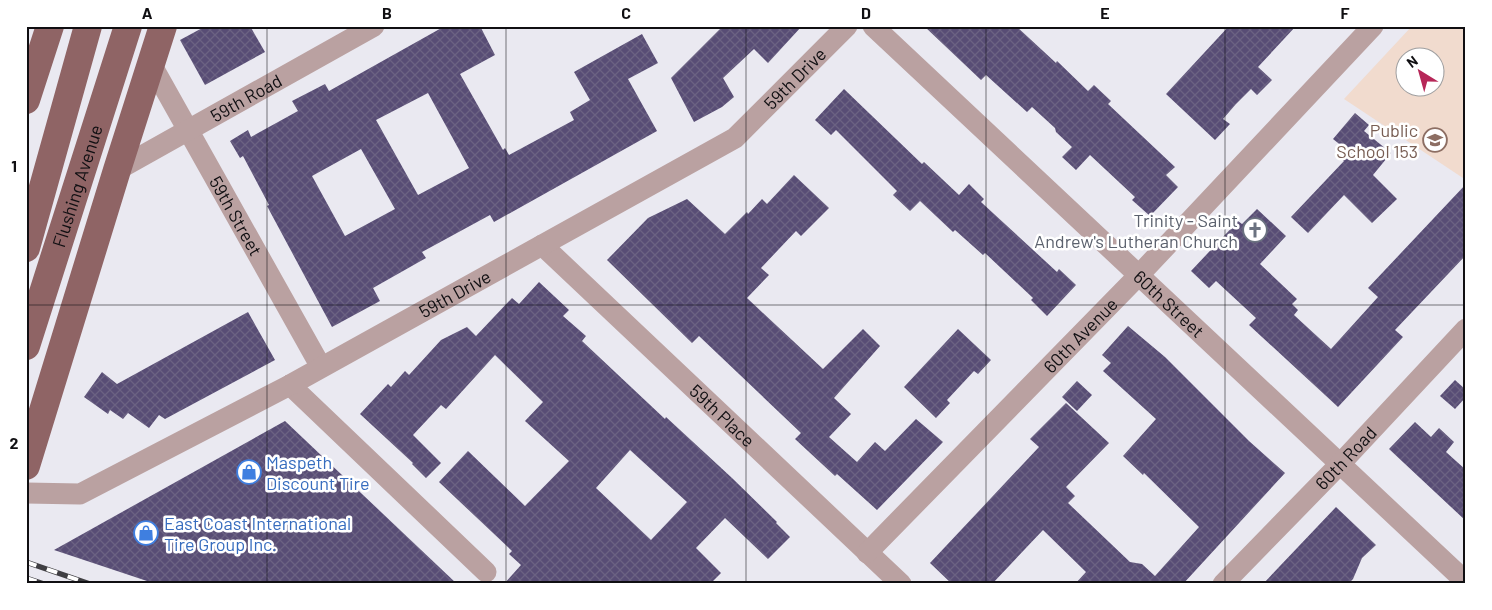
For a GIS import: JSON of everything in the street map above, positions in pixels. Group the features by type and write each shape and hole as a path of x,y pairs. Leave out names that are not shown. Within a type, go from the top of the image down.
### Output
{"main road":[{"path":"26,100 50,26"},
{"name":"Flushing Avenue","path":"26,248 88,26"},
{"name":"Flushing Avenue","path":"26,346 128,26"},
{"path":"26,466 116,170 163,26"}],"street":[{"name":"59th Road","path":"116,170 374,26"},
{"name":"59th Drive","path":"26,493 80,494 290,385 735,138 847,26"},
{"name":"60th Street","path":"873,26 1466,582"},
{"name":"60th Avenue","path":"867,553 1139,276 1373,26"},
{"name":"59th Street","path":"151,64 190,130 321,367"},
{"name":"59th Place","path":"542,245 902,584"},
{"name":"60th Road","path":"1223,584 1340,464 1466,329"},
{"path":"290,385 486,572"}],"shaded area":[{"name":"Public School 153","path":"1412,26 1466,26 1466,180 1344,99"}],"building":[{"path":"206,26 250,26 265,52 205,85 180,40"},
{"path":"445,26 480,26 495,55 460,74 503,150 505,148 509,155 574,120 570,112 590,100 574,72 642,34 658,63 628,79 657,131 494,222 490,215 422,252 426,258 373,288 380,301 332,327 267,206 269,205 243,156 240,158 230,141 248,130 251,137 298,111 292,101 325,84 329,91","holes":["428,93 469,168 418,195 376,120","361,149 395,209 345,236 312,176"]},
{"path":"723,26 802,26 768,63 754,49 723,78 734,97 722,107 694,122 671,78"},
{"path":"924,26 1016,26 1088,91 1094,85 1111,101 1108,104 1175,167 1166,175 1178,187 1150,216 1132,200 1135,197 1090,155 1076,170 1062,157 1072,147 1056,132 1055,128 1032,107 1027,112 986,75 981,80"},
{"path":"1229,26 1296,26 1258,67 1272,80 1257,95 1251,89 1236,104 1223,119 1230,124 1215,140 1166,94"},
{"path":"844,89 922,164 924,162 959,195 969,184 984,199 981,202 1057,272 1059,269 1076,285 1047,316 1031,300 1033,298 985,253 983,255 955,230 953,232 920,201 910,211 893,195 897,191 836,130 831,135 815,120"},
{"path":"1355,113 1369,125 1364,131 1391,153 1373,175 1397,199 1372,223 1344,195 1308,233 1291,217 1344,161 1336,155 1343,147 1333,139"},
{"path":"794,175 829,208 801,236 796,231 761,268 769,275 747,298 823,369 863,329 880,346 834,398 851,414 829,437 857,462 875,442 885,451 916,419 943,442 877,510 837,474 835,476 795,439 801,433 699,336 692,343 607,260 648,218 687,199 725,234 762,199 767,204"},
{"path":"1466,184 1466,255 1395,330 1403,337 1338,407 1249,325 1256,318 1216,281 1209,288 1191,271 1238,221 1242,224 1257,209 1286,236 1260,264 1297,299 1292,304 1298,310 1294,315 1331,349 1378,297 1368,288"},
{"path":"539,282 569,310 563,316 586,336 582,341 665,419 666,417 732,478 790,537 768,559 725,518 696,548 721,573 710,584 504,584 521,565 509,554 512,551 439,482 468,451 525,506 569,461 525,421 543,402 495,355 446,409 441,405 413,435 441,463 426,478 413,463 360,414 388,384 391,387 405,371 409,375 441,340 467,327 476,336 512,298 519,304","holes":["630,450 687,502 651,540 596,488"]},
{"path":"248,312 275,360 165,419 159,415 149,428 128,413 123,419 110,410 108,414 84,397 102,372 117,384"},
{"path":"1128,326 1165,357 1249,441 1285,473 1183,584 1075,584 1086,572 1043,530 992,584 952,584 930,563 1039,447 1030,439 1066,403 1109,443 1066,487 1075,496 1068,503 1130,562 1142,564 1155,576 1199,527 1144,473 1143,475 1123,456 1156,419 1103,371 1111,363 1102,355"},
{"path":"958,329 991,360 978,374 974,371 947,400 950,403 936,418 904,387"},
{"path":"1455,380 1466,390 1466,397 1455,409 1440,396"},
{"path":"1077,381 1092,395 1077,411 1062,397"},
{"path":"285,421 457,584 156,584 54,550"},
{"path":"1415,422 1431,437 1439,428 1454,442 1446,452 1466,470 1466,521 1389,449"},
{"path":"1336,507 1376,545 1362,558 1353,579 1348,584 1263,584"}],"railway":[{"path":"26,562 90,584"},
{"path":"26,578 44,584"}],"place":[{"name":"Public School 153","path":"1435,140"},
{"name":"Trinity - Saint Andrew's Lutheran Church","path":"1255,230"},
{"name":"Maspeth Discount Tire","path":"249,472"},
{"name":"East Coast International Tire Group Inc.","path":"146,533"}]}
